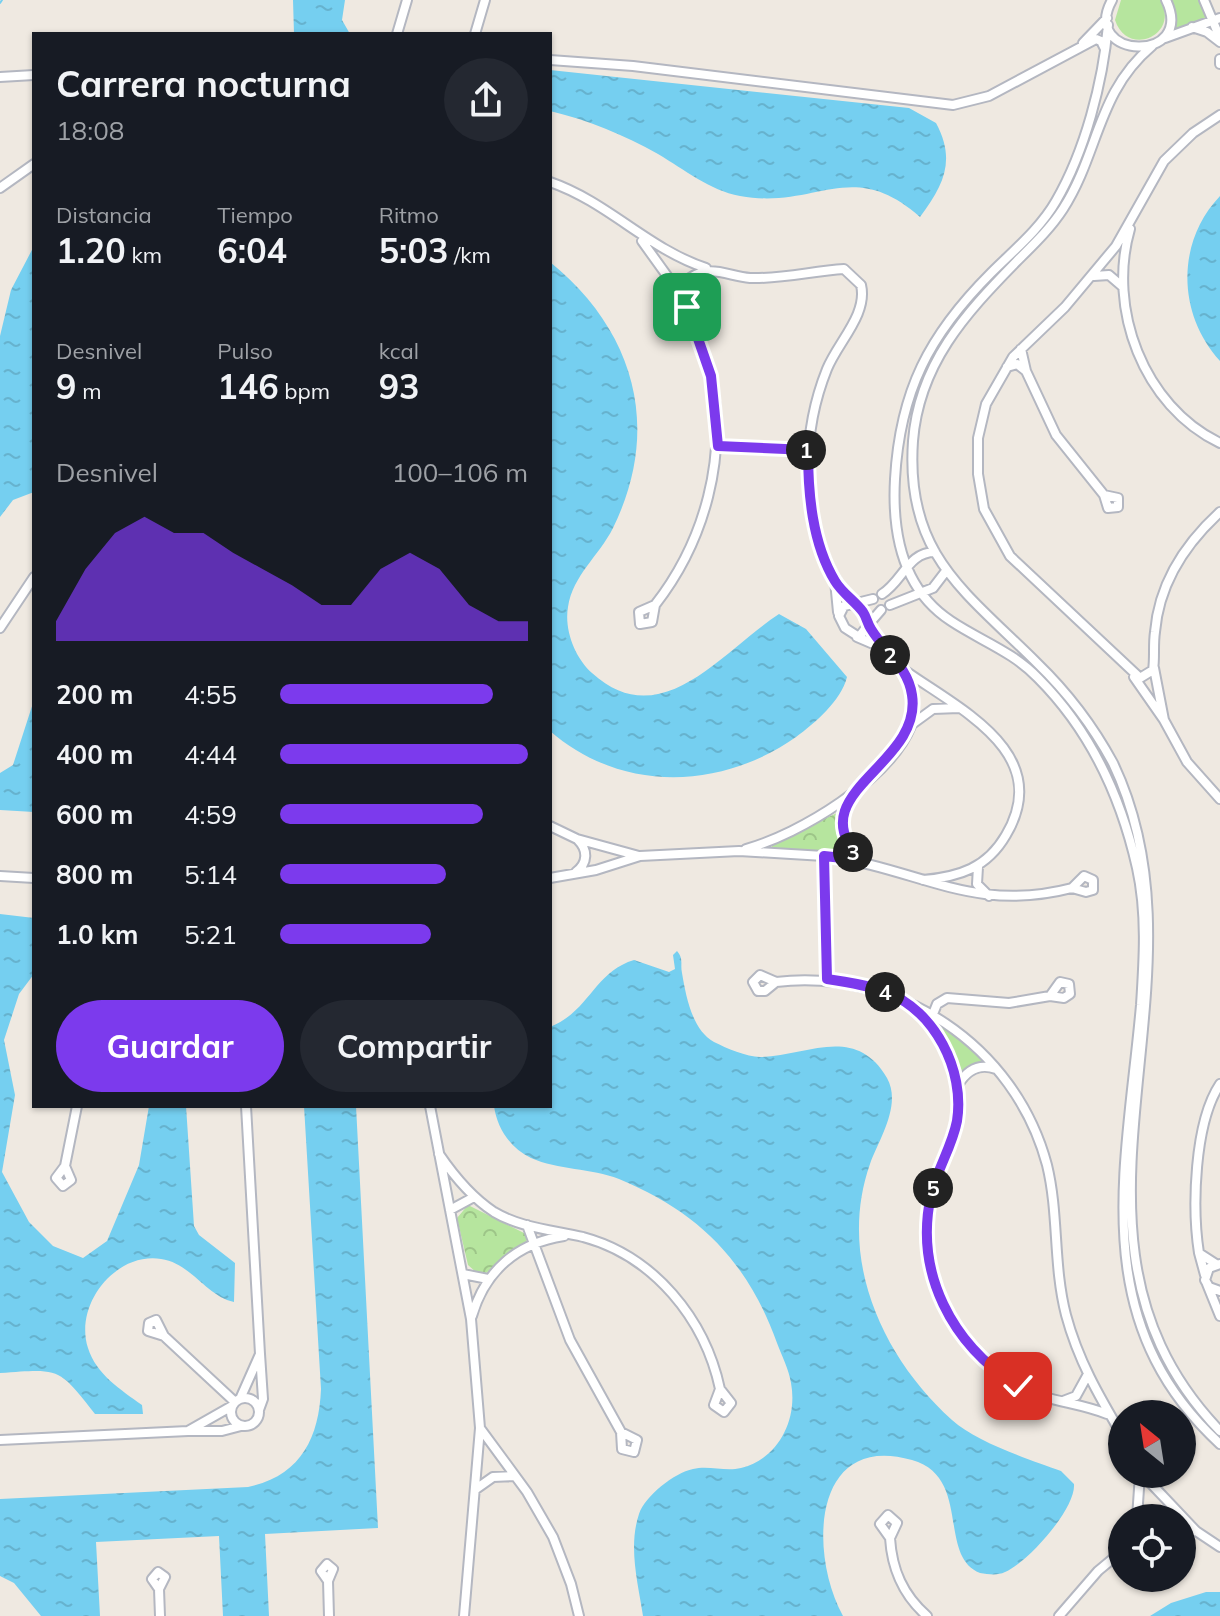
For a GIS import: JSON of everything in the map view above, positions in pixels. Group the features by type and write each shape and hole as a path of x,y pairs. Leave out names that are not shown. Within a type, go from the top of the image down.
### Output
{"street":[{"path":"398,32 407,0"},
{"path":"476,32 485,0"},
{"path":"1166,0 1171,18 1156,43 1134,63 1107,103 1072,193 1059,215 971,307 952,331 929,373 916,416 912,465 918,505 935,552 946,571 983,615 1036,661 1081,713 1115,767 1138,821 1152,888 1155,962 1132,1193 1134,1254 1149,1315 1167,1360 1194,1401 1220,1431"},
{"path":"1204,0 1205,10 1217,19 1220,40"},
{"path":"1108,10 1122,44 1137,49 1217,19"},
{"path":"1083,44 1108,10"},
{"path":"1108,10 1105,54 1080,143 1056,201 1044,218 958,306 940,329 915,378 901,424 895,478 897,539 906,569 919,591 950,621 1018,660 1053,694 1092,749 1125,818 1142,890 1145,958 1122,1202 1125,1268 1139,1321 1160,1367 1183,1403 1220,1444"},
{"path":"1191,27 1220,40"},
{"path":"552,60 633,66 953,105 989,96 1083,44 1101,41 1105,54"},
{"path":"2,76 32,75"},
{"path":"1220,115 1193,133 1164,161 1106,259 1006,368 986,404 978,438 978,474 991,524 1020,568 1087,626 1134,676 1164,720 1187,762 1220,799"},
{"path":"0,188 32,165"},
{"path":"552,183 597,204 671,255 711,270 747,278 775,278 844,269 861,285 863,304 827,370 808,450 811,505 823,555 834,581 839,616 845,628 855,636 886,649"},
{"path":"1134,215 1123,267 1130,330 1146,370 1181,415 1220,443"},
{"path":"635,233 684,299 709,367 718,446 700,523 682,565 655,605"},
{"path":"1106,259 1117,259 1123,267"},
{"path":"684,299 690,278 711,270"},
{"path":"1093,276 1109,275 1123,288"},
{"path":"1021,349 1026,371 1056,435 1104,495"},
{"path":"1006,368 1017,364 1026,371"},
{"path":"718,446 808,450"},
{"path":"1164,720 1154,664 1155,631 1164,589 1188,546 1220,512"},
{"path":"839,616 844,606 878,596 892,588 918,555 935,552"},
{"path":"855,636 862,635 885,608 899,599 933,588 946,571"},
{"path":"0,628 32,580"},
{"path":"834,581 865,615 868,625 905,671 959,708 1000,742 1017,781 1018,796 1010,828 978,867 947,878 923,880"},
{"path":"892,588 899,599"},
{"path":"1134,676 1146,677 1154,664"},
{"path":"905,671 912,695 911,725"},
{"path":"739,851 807,824 851,795 876,772 911,725 933,709 959,708"},
{"path":"851,795 844,806 842,830 861,860"},
{"path":"552,827 577,839 640,856"},
{"path":"573,874 585,859 583,845 577,839"},
{"path":"552,878 640,856 739,851 861,860 989,897 1037,896 1072,888"},
{"path":"824,856 827,979"},
{"path":"978,867 977,884 989,897"},
{"path":"0,876 32,878"},
{"path":"776,982 827,979 887,992 933,1014 973,1043 998,1069 1031,1121 1046,1165 1061,1291 1087,1375 1107,1414"},
{"path":"933,1014 937,1004 947,998 1009,1003 1050,996"},
{"path":"909,1004 939,1038 958,1085 954,1134 935,1180 927,1216 928,1254 937,1293 957,1331 992,1369 1026,1390 1107,1414"},
{"path":"958,1085 970,1070 988,1066 998,1069"},
{"path":"1220,1084 1206,1115 1196,1213 1199,1253 1220,1316"},
{"path":"65,1166 77,1108"},
{"path":"0,1440 222,1431 256,1422 263,1399 246,1108"},
{"path":"430,1108 471,1319 480,1428 464,1616"},
{"path":"437,1150 474,1197 493,1211 527,1225 573,1235 626,1256 669,1289 700,1331 720,1389"},
{"path":"450,1210 474,1197"},
{"path":"527,1225 570,1340 621,1432"},
{"path":"471,1319 488,1279 505,1260 535,1243 573,1235"},
{"path":"1199,1253 1218,1264 1206,1279"},
{"path":"463,1274 488,1279"},
{"path":"1206,1279 1220,1291"},
{"path":"164,1336 236,1402"},
{"path":"241,1426 232,1418 236,1402 260,1354"},
{"path":"1059,1402 1076,1396 1087,1375"},
{"path":"188,1431 236,1402 254,1401 259,1410"},
{"path":"480,1428 527,1492 553,1537 571,1584 579,1616"},
{"path":"476,1489 493,1477 513,1476"},
{"path":"1155,1488 1170,1504"},
{"path":"1196,1531 1220,1547"},
{"path":"890,1538 895,1572 911,1600 927,1616"},
{"path":"1059,1616 1108,1563"},
{"path":"328,1581 329,1616"},
{"path":"159,1589 160,1616"}],"green space":[{"path":"1121,0 1160,0 1165,12 1164,23 1158,32 1140,40 1122,32 1115,20"},
{"path":"1169,0 1200,0 1207,17 1171,31 1173,10"},
{"path":"837,813 849,856 771,849 773,843"},
{"path":"939,1021 986,1062 960,1073 952,1051 936,1025"},
{"path":"468,1205 528,1235 526,1243 486,1273 477,1273 468,1265 457,1218"}],"water":[{"path":"293,0 345,0 342,20 349,32 294,32"},
{"path":"552,70 909,108 936,123 942,136 946,161 941,183 920,217 896,199 874,190 853,187 791,197 767,198 729,193 619,134 552,112"},
{"path":"1220,196 1220,361 1196,322 1187,278 1195,235"},
{"path":"32,250 32,493 13,500 0,517 0,336 11,290"},
{"path":"552,264 579,289 603,319 620,350 632,383 637,418 636,454 628,491 613,528 575,585 568,607 569,634 581,660 592,673 618,690 642,696 666,692 713,666 779,614 806,629 847,677 833,703 796,737 767,755 736,767 704,775 672,777 639,774 608,766 578,751 552,732"},
{"path":"32,706 32,812 0,810 0,773 13,765"},
{"path":"0,914 32,918 32,977 19,994 4,1040 15,1095 2,1172 29,1222 53,1246 83,1258 107,1241 139,1165 149,1108 186,1108 194,1226 199,1235 235,1263 234,1302 224,1299 181,1267 161,1259 144,1259 128,1264 102,1285 93,1299 85,1332 88,1348 97,1366 110,1381 142,1405 143,1414 95,1414 73,1387 56,1374 35,1371 0,1373"},
{"path":"677,951 681,959 688,1002 695,1021 706,1037 714,1042 743,1054 760,1057 845,1047 874,1061 887,1078 891,1088 891,1110 870,1164 861,1199 859,1235 863,1270 872,1304 905,1367 952,1420 989,1443 1061,1471 1074,1484 1073,1495 1059,1520 1037,1547 1005,1572 980,1573 967,1564 955,1534 949,1499 942,1482 930,1469 912,1460 879,1456 854,1464 837,1481 827,1504 823,1532 825,1562 832,1591 843,1616 643,1616 634,1552 636,1527 642,1507 661,1486 685,1471 741,1468 754,1463 775,1447 788,1424 791,1411 789,1373 751,1288 735,1264 697,1224 648,1192 619,1179 552,1165 524,1154 506,1136 494,1108 552,1108 552,1026 574,1011 600,982 621,966 634,960 669,972 675,969 673,955"},
{"path":"304,1108 356,1108 378,1528 265,1534 269,1616 223,1616 219,1536 96,1542 100,1616 41,1616 14,1583 0,1576 0,1499 248,1487 266,1482 281,1474 303,1453 316,1424 321,1389"},
{"path":"1206,1592 1220,1592 1220,1616 1150,1616 1171,1603"}],"route":[{"path":"687,307 707,358 715,399 718,446 808,450 811,505 823,555 834,581 861,610 868,625 908,678 913,710 911,725 876,772 851,795 844,806 842,830 852,851 861,860 824,856 827,979 887,992 909,1004 930,1024 949,1056 958,1085 957,1118 930,1198 926,1233 931,1273 947,1314 967,1344 992,1369 1018,1386"}]}
